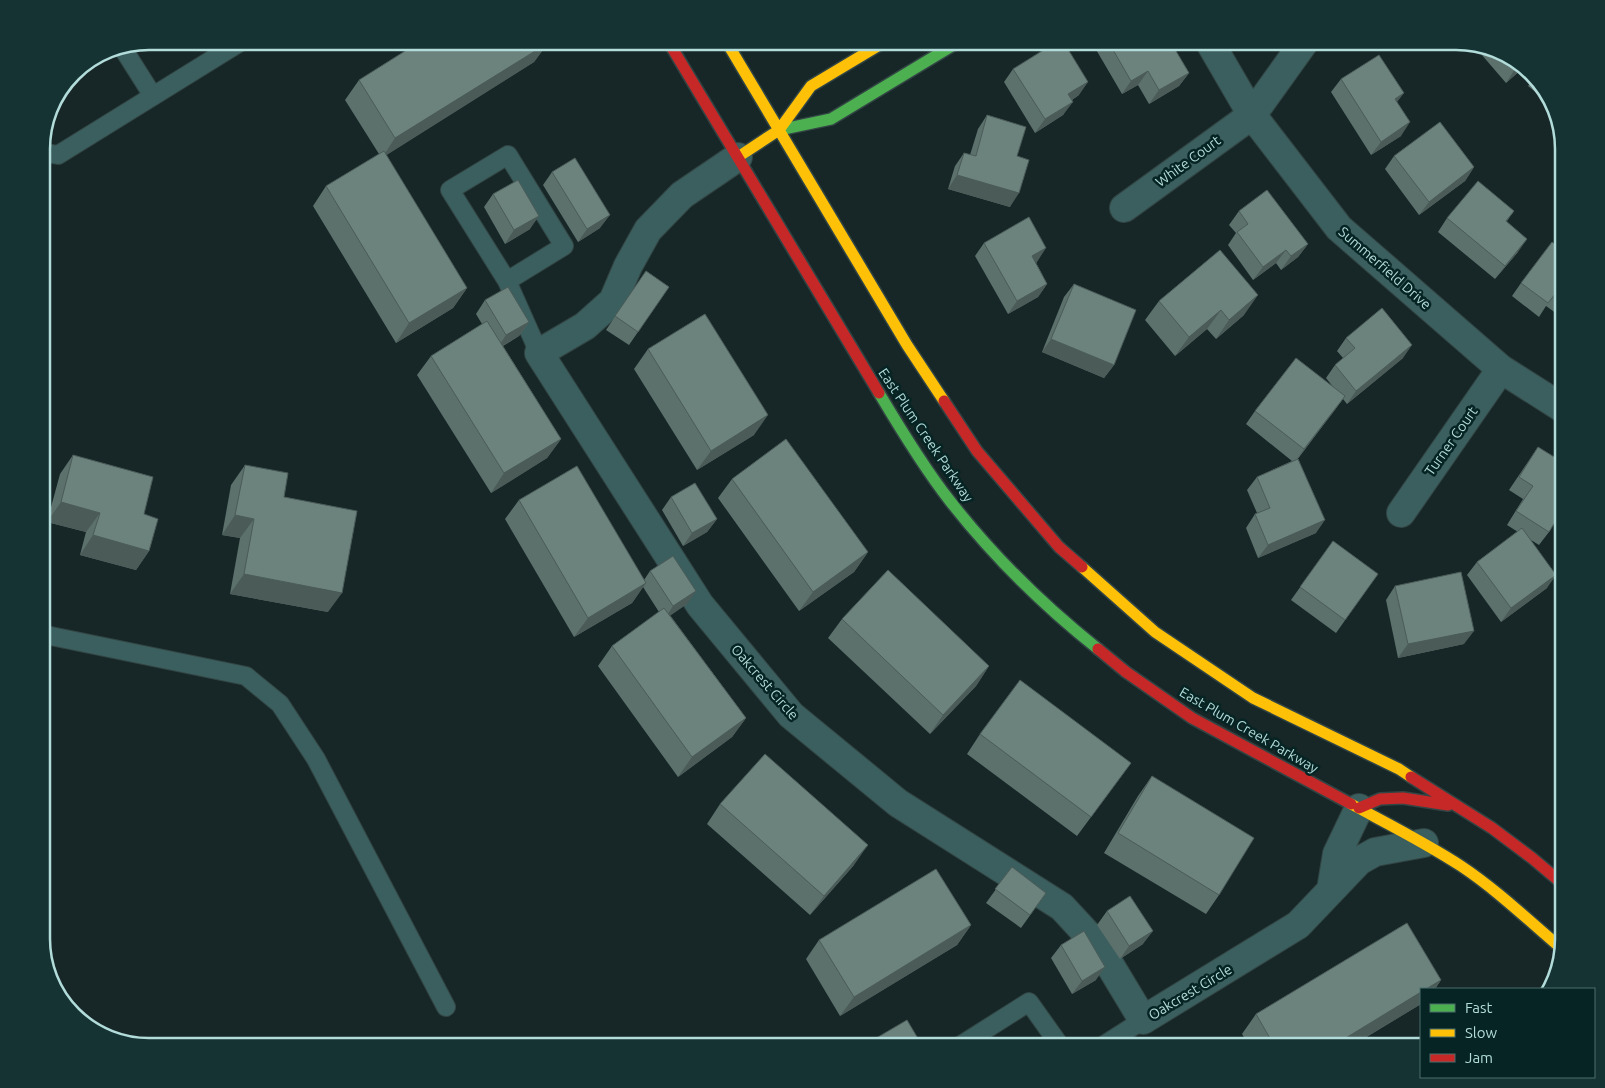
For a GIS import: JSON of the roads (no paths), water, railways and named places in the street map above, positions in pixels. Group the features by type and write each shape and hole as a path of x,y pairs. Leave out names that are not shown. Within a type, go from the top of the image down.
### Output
{"main road":[{"name":"East Plum Creek Parkway","path":"673,50 901,430 950,501 1001,560 1062,620 1126,672 1184,712 1255,753 1424,843 1497,892 1555,943"},
{"path":"731,50 907,345 977,451 1059,547 1155,632 1253,698 1399,769 1460,806 1511,841 1555,878"},
{"path":"738,157 779,130 811,86 871,50"},
{"path":"779,130 831,120 945,50"},
{"path":"1360,808 1380,799 1403,798 1460,806"}],"street":[{"name":"Summerfield Drive","path":"1214,50 1252,115 1339,228 1501,370 1555,404"},
{"name":"White Court","path":"1124,208 1252,115 1299,50"},
{"path":"539,353 585,326 613,301 628,266 648,230 682,194 738,157"},
{"name":"Oakcrest Circle","path":"539,353 700,605 791,715 898,803 1062,907 1099,948 1142,1020 1298,925 1359,861 1375,852 1424,843"},
{"name":"Turner Court","path":"1401,513 1501,370"},
{"path":"1331,890 1337,854 1360,808"}],"lane":[{"path":"50,154 58,155 227,50"},
{"path":"126,53 153,96"},
{"path":"507,281 564,246 508,155 450,190 507,281 539,353"},
{"path":"50,636 246,676 280,704 316,759 446,1007"},
{"path":"972,1038 1029,1002 1055,1038"},
{"path":"1115,1038 1142,1020"}]}
